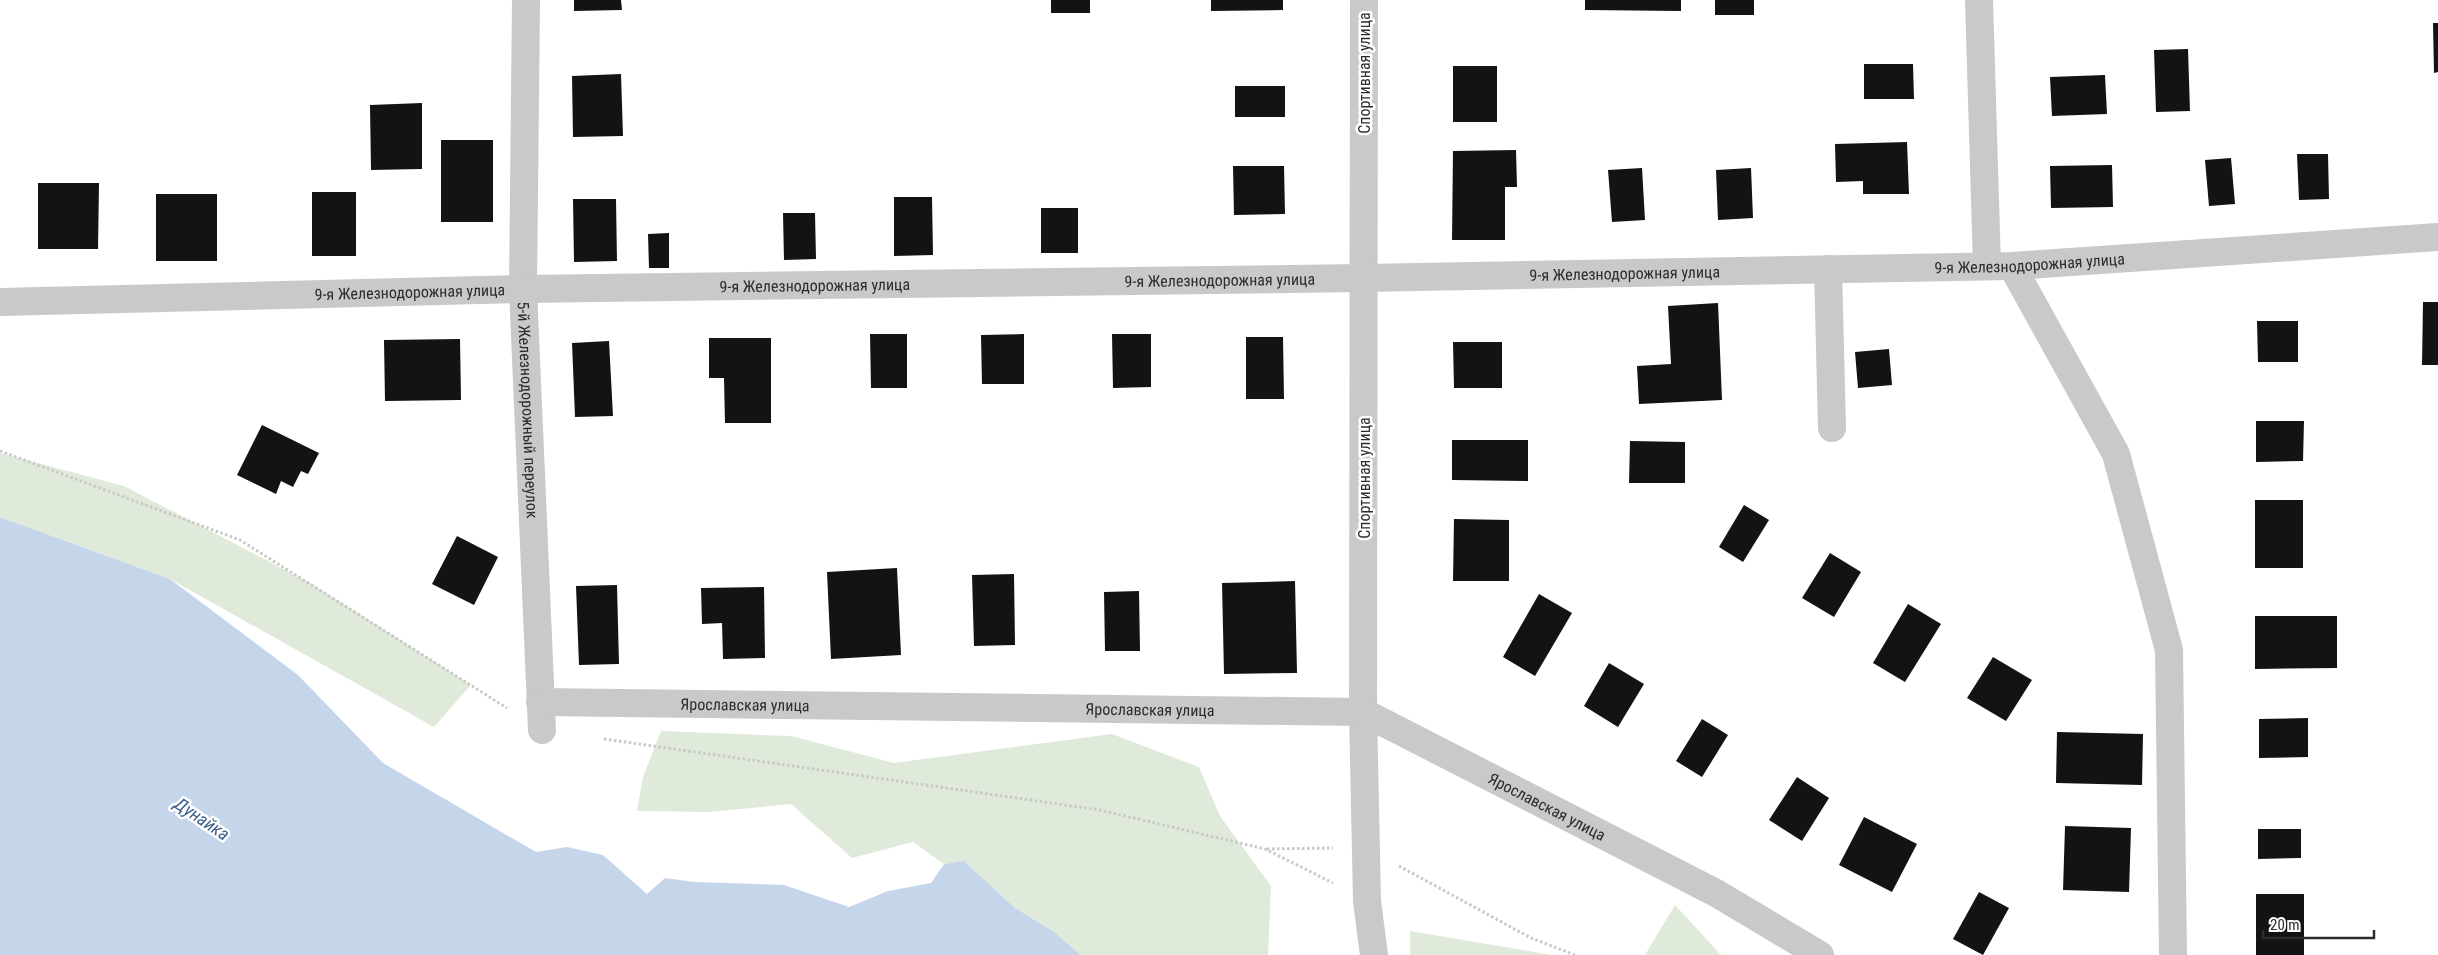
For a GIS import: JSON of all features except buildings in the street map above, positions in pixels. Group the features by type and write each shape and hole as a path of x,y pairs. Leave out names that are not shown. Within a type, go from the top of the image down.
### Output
{"street":[{"name":"5-й Железнодорожный переулок","path":"526,0 523,289 542,730"},
{"name":"Спортивная улица","path":"1364,0 1363,712 1367,901 1374,955"},
{"path":"1979,0 1999,266 2116,454 2169,650 2173,955"},
{"name":"9-я Железнодорожная улица","path":"0,302 523,289 1364,278 1999,266 2438,237"},
{"path":"1828,269 1832,428"},
{"name":"Ярославская улица","path":"540,702 1363,712 1716,893 1820,955"}],"path":[{"path":"1265,849 1366,848 1531,938 1575,955"}],"green space":[{"path":"0,453 124,486 312,584 471,685 434,727 170,579 0,517"},
{"path":"661,731 791,736 894,763 1112,734 1199,767 1220,816 1271,886 1268,955 1081,955 1053,931 1015,908 964,861 944,864 913,842 852,858 791,804 709,812 637,811 643,777"},
{"path":"1675,905 1721,955 1645,955"},
{"path":"1410,931 1552,955 1410,955"}],"water":[{"name":"Дунайка","path":"0,517 170,579 298,675 383,763 536,852 567,847 603,855 647,894 665,878 694,882 784,885 849,907 888,891 931,883 944,864 964,861 1015,908 1053,931 1081,955 0,955"}]}
